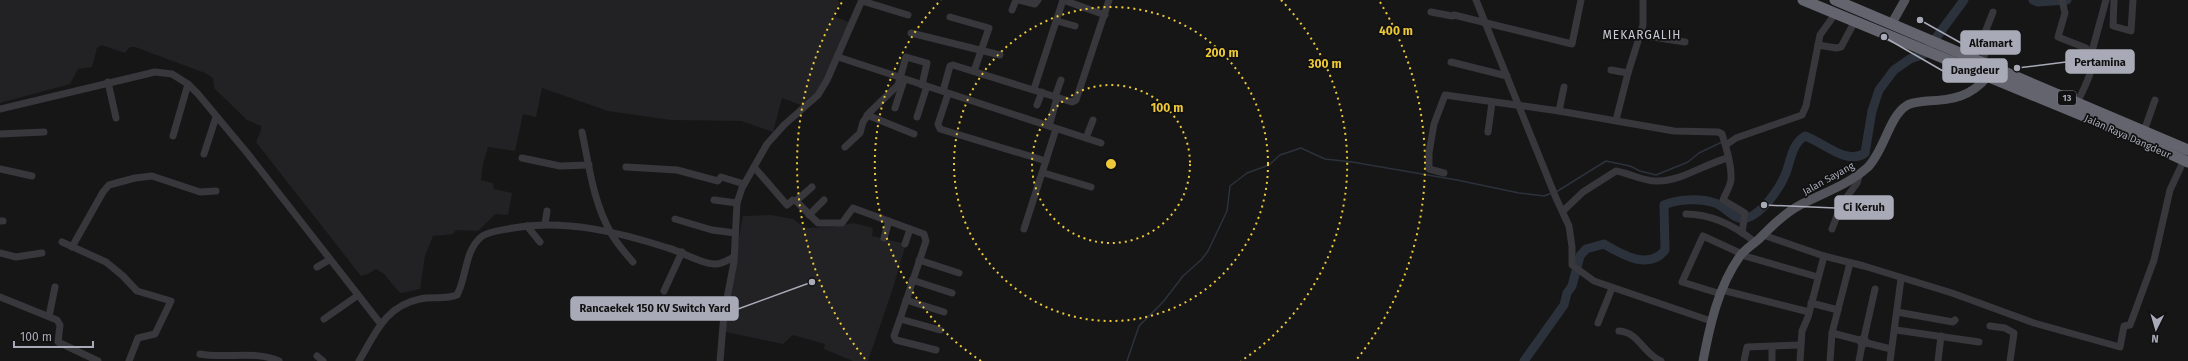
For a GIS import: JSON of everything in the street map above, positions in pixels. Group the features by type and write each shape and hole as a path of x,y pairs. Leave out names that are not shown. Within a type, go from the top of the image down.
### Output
{"highway":[{"name":"Jalan Raya Dangdeur","path":"1802,0 1916,46 1943,51 1982,62 2144,131 2187,157"},
{"name":"Jalan Raya Dangdeur","path":"1838,1 1922,36 1943,51 1988,76 2132,136 2187,157"}],"main road":[{"path":"1892,23 1905,0"},
{"name":"Jalan Sayang","path":"1703,361 1711,320 1721,292 1742,255 1763,235 1799,206 1853,179 1869,166 1883,147 1898,114 1905,106 1922,102 1960,98 1973,91 1988,76"}],"street":[{"path":"1012,10 1018,0 1035,4 1038,0"},
{"path":"1034,89 1063,0 1105,15"},
{"path":"1046,161 940,129 938,124 951,65 1034,89 1072,102 1076,100 1110,0"},
{"path":"1476,0 1569,226 1572,247 1572,265 1594,281 1711,320"},
{"path":"1431,12 1486,23 1572,44 1581,0"},
{"path":"1616,120 1628,73 1640,35 1643,18 1643,0"},
{"path":"2062,0 2065,13 2059,37 2086,48 2091,55"},
{"path":"2077,103 2089,76 2092,64 2091,55 2106,0"},
{"path":"2114,0 2113,25 2131,31 2133,0"},
{"path":"720,361 724,314 734,257 737,203 744,184 767,144 784,125 818,95 838,57 862,1 908,15"},
{"path":"1982,62 1987,48 1984,35 1993,12"},
{"path":"1725,143 1802,115 1806,106 1820,35 1833,13"},
{"path":"950,17 990,28 974,71"},
{"path":"1057,20 1075,26"},
{"path":"1818,45 1836,48 1841,47 1854,21"},
{"path":"911,34 1000,55"},
{"path":"1640,35 1685,42"},
{"path":"838,57 1102,143"},
{"path":"895,108 906,57 920,60 927,64 917,117"},
{"path":"1451,62 1507,76"},
{"path":"1611,70 1628,73"},
{"path":"0,109 155,72 164,71 172,74 188,84 248,154 380,324"},
{"path":"845,147 860,133 867,115 895,89 902,79"},
{"path":"1024,229 1044,173 1053,127 1056,97 1061,80"},
{"path":"108,82 116,118"},
{"path":"173,136 188,84"},
{"path":"1559,111 1564,87"},
{"path":"1037,105 1042,92"},
{"path":"1444,173 1429,169 1429,153 1434,124 1444,95 1559,111 1674,131 1718,132 1722,134 1725,143 1731,182 1723,200 1743,211 1745,221 1742,233"},
{"path":"2144,131 2155,100"},
{"path":"1488,132 1492,102"},
{"path":"867,115 914,134"},
{"path":"204,154 216,117"},
{"path":"1086,138 1093,120"},
{"path":"0,134 44,132"},
{"path":"582,132 595,193 610,232 633,262"},
{"path":"1763,235 1824,256 1952,293 2034,323 2120,347 2124,326 2130,325 2154,260 2170,190 2187,157"},
{"path":"522,158 560,166 589,165"},
{"path":"1563,211 1583,192 1616,171 1658,181 1678,177 1711,162 1728,158"},
{"path":"626,167 677,170 718,181 721,177 744,184"},
{"path":"754,167 787,205 793,200 796,201 812,187"},
{"path":"0,169 32,176"},
{"path":"1044,173 1091,187"},
{"path":"1832,229 1841,205 1857,183 1860,173"},
{"path":"72,247 103,192 109,185 135,178 152,176 200,192 216,191"},
{"path":"714,200 737,203"},
{"path":"809,215 824,200"},
{"path":"796,201 818,223 842,223 853,208 924,234 926,238 894,336 896,340 936,350"},
{"path":"545,224 547,211"},
{"path":"1686,214 1712,218 1756,242"},
{"path":"675,219 712,230 735,233"},
{"path":"884,238 889,221"},
{"path":"359,361 380,324 398,308 410,301 421,298 451,297 457,295 469,255 482,236 527,226 545,224 610,232 682,252 716,264 734,257"},
{"path":"527,226 540,242"},
{"path":"905,244 910,229"},
{"path":"1809,312 1682,282 1703,236 1742,255 1818,277"},
{"path":"62,242 106,262 123,276 137,291 171,300 155,334 138,338 129,361"},
{"path":"664,291 682,252"},
{"path":"0,254 16,257 42,253"},
{"path":"1800,361 1802,331 1809,312 1824,256"},
{"path":"317,267 329,260"},
{"path":"919,260 959,273"},
{"path":"1830,361 1832,333 1850,263"},
{"path":"1890,361 1901,279"},
{"path":"912,280 952,293"},
{"path":"49,316 55,287"},
{"path":"1598,324 1612,288"},
{"path":"1858,361 1875,289"},
{"path":"324,318 357,296"},
{"path":"0,297 49,316 59,323 57,338 59,343 98,361"},
{"path":"906,300 944,312"},
{"path":"1811,303 1838,310"},
{"path":"1897,312 1953,322 1955,320"},
{"path":"900,319 940,330"},
{"path":"1990,326 2006,328 2014,333 2010,361"},
{"path":"1896,330 1979,342"},
{"path":"1619,331 1630,333 1650,356 1661,361"},
{"path":"1832,333 1891,349"},
{"path":"1938,361 1941,336"},
{"path":"1744,361 1746,347 1800,345"},
{"path":"1772,347 1772,361"},
{"path":"200,354 214,357 267,357 279,361"}],"shaded area":[{"path":"0,0 837,0 840,3 833,16 851,23 820,91 804,106 782,98 773,132 741,121 671,120 608,111 542,88 536,117 523,114 515,151 488,147 483,164 481,180 493,183 494,189 512,193 508,215 495,214 478,231 456,230 453,234 433,236 425,256 420,289 402,293 399,292 384,274 376,269 361,276 256,142 261,126 247,120 214,88 213,78 205,73 135,47 130,47 125,53 102,45 97,48 92,67 78,69 70,84 0,103"},
{"path":"771,215 793,219 805,228 833,227 853,223 873,228 872,236 906,244 892,291 868,361 853,361 824,349 825,344 793,335 783,344 721,331 743,216"}],"waterway":[{"path":"1524,361 1564,305 1567,293 1572,286 1580,256 1586,249 1604,244 1635,259 1651,259 1658,256 1665,250 1664,205 1676,201 1709,201 1719,205 1738,218 1743,219 1753,215 1765,206 1780,186 1797,143 1805,136 1843,155 1851,157 1865,153 1872,111 1879,90 1894,70 1910,59 1924,54 1964,0"},
{"path":"2033,0 2038,2 2067,0"},
{"path":"1556,192 1606,161 1630,166 1640,171 1656,175 1688,162 1699,153 1722,142"},
{"path":"1127,361 1139,326 1163,302 1183,276 1201,260 1208,251 1227,211 1230,186 1247,173 1269,165 1280,155 1301,148 1325,159 1352,162 1457,180 1519,193 1544,196 1552,193"}],"place":[{"name":"Alfamart","path":"1920,20"},
{"name":"Dangdeur","path":"1884,37"},
{"name":"Pertamina","path":"2017,68"},
{"name":"Ci Keruh","path":"1764,205"},
{"name":"Rancaekek 150 KV Switch Yard","path":"812,282"}],"district":[{"name":"MEKARGALIH","path":"1642,35"}]}
